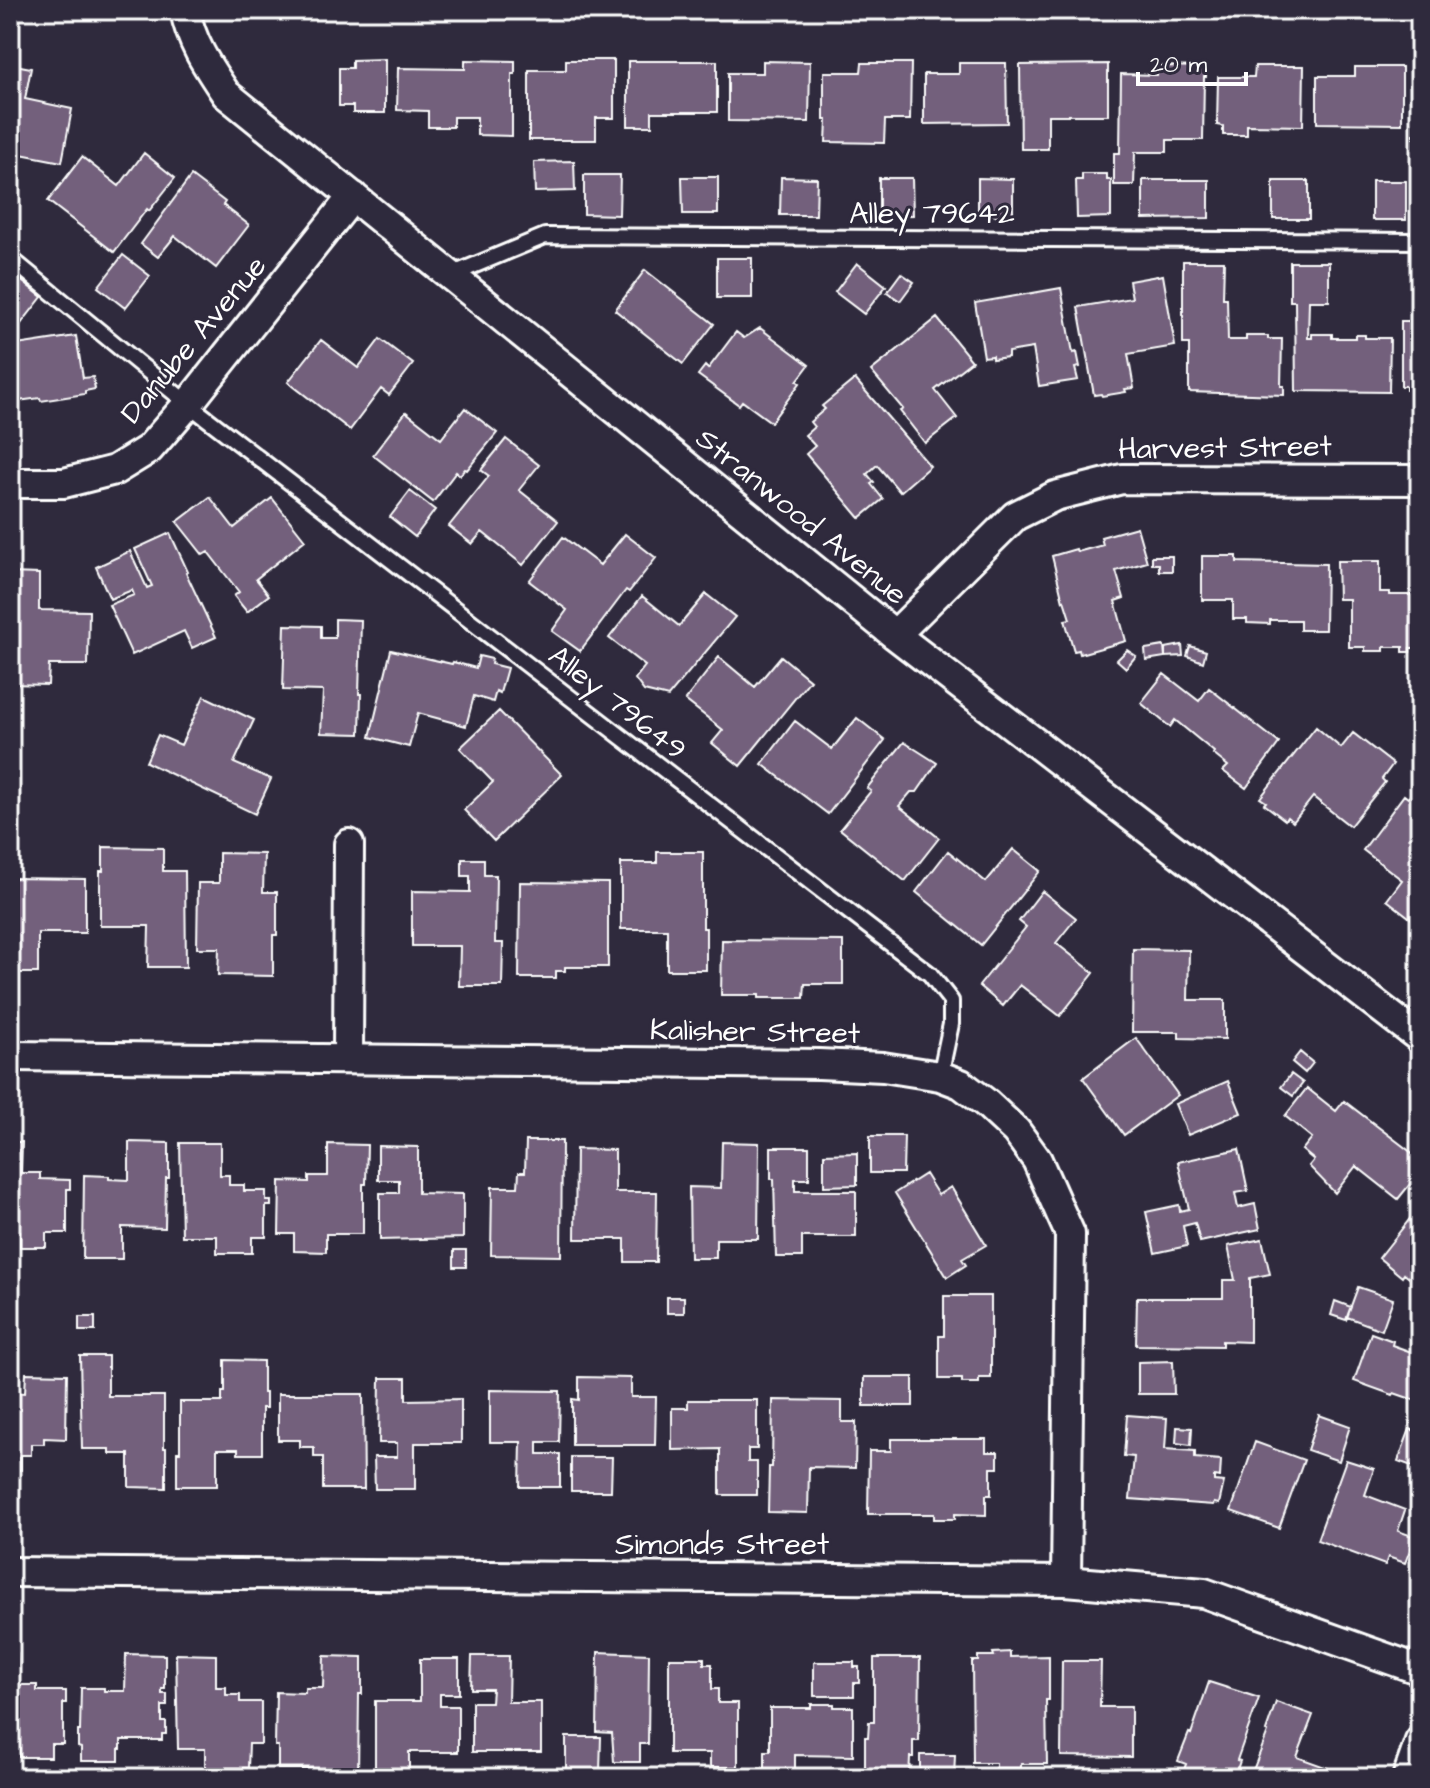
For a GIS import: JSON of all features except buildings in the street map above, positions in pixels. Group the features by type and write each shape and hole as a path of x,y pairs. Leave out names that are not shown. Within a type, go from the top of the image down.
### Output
{"street":[{"name":"Stranwood Avenue","path":"185,10 188,29 196,48 226,94 895,635 1420,1038"},
{"name":"Danube Avenue","path":"10,483 64,483 115,470 149,449 353,196"},
{"name":"Harvest Street","path":"895,635 1015,516 1055,496 1122,479 1420,480"},
{"path":"348,1059 349,844"},
{"name":"Kalisher Street","path":"10,1056 819,1064 883,1067 940,1076 961,1084 1016,1131 1037,1160 1070,1234 1066,1581"},
{"name":"Simonds Street","path":"10,1572 1066,1581 1204,1593 1420,1670"},
{"path":"1407,1778 1420,1741"}],"lane":[{"name":"Alley 79642","path":"451,275 545,236 1420,241"},
{"name":"Alley 79649","path":"10,258 188,404 930,974 951,1001 951,1024 940,1076"}]}
